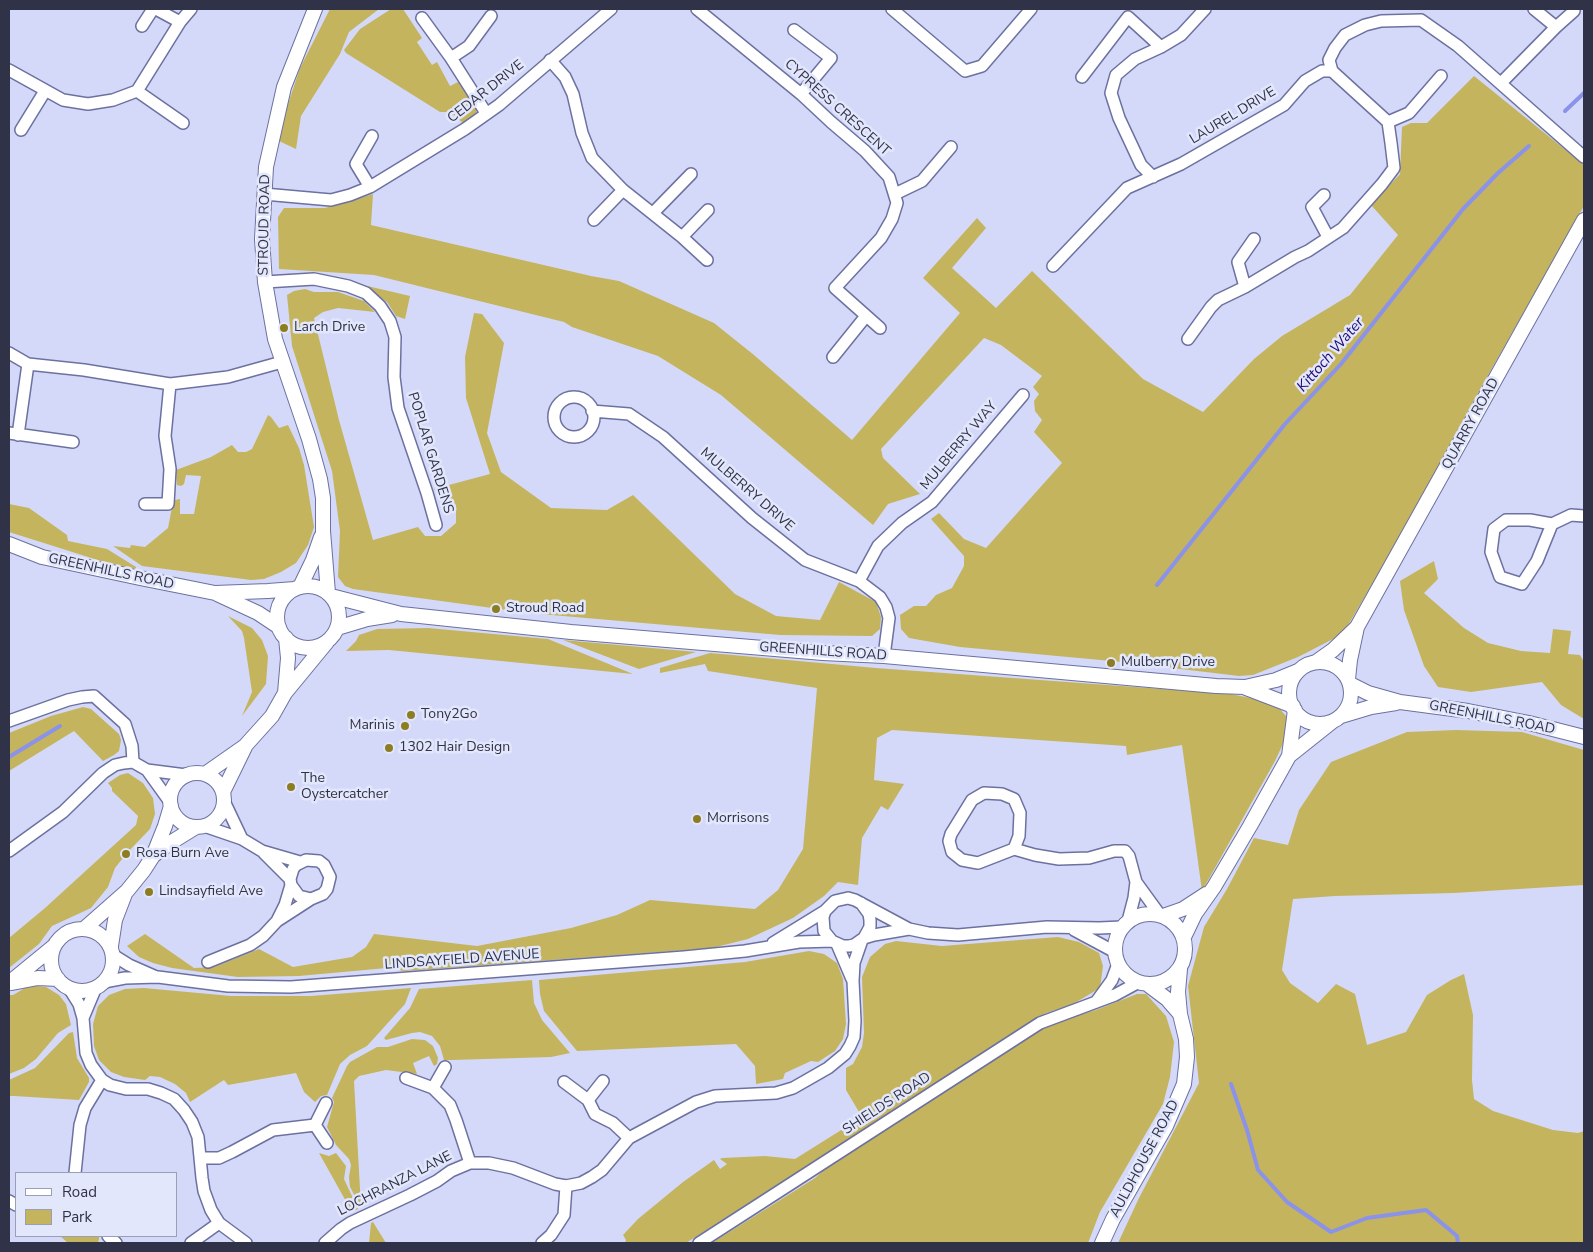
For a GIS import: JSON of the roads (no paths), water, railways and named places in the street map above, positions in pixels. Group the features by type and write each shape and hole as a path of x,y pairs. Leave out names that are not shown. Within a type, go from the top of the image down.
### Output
{"street":[{"path":"142,26 155,9 180,22"},
{"path":"9,70 62,100 88,104 113,100 137,91 180,22 191,9"},
{"name":"STROUD ROAD","path":"314,9 284,87 266,167 262,239 265,282 275,339 320,479 323,498 323,531 329,594"},
{"name":"CEDAR DRIVE","path":"264,194 331,200 350,196 370,187 465,129 498,105 611,9"},
{"name":"CYPRESS CRESCENT","path":"697,9 801,94 865,151 889,177 895,194"},
{"path":"892,9 965,71 982,66 1031,9"},
{"path":"1153,177 1141,165 1119,118 1111,93 1116,75 1135,59 1181,35 1205,9"},
{"path":"1534,9 1556,27"},
{"path":"1501,83 1574,10"},
{"path":"1188,339 1218,300 1308,251 1343,228 1394,168 1388,122 1332,71 1328,60 1345,35 1364,25 1423,14 1584,157"},
{"path":"451,58 469,46 491,16"},
{"path":"1082,77 1128,17 1161,47"},
{"path":"422,18 451,58 486,113"},
{"path":"794,30 831,58 801,94"},
{"path":"550,60 565,77 573,94 582,133 592,158 624,190 707,260"},
{"name":"LAUREL DRIVE","path":"1052,266 1127,188 1180,164 1284,105 1306,81 1322,71 1332,71"},
{"path":"1388,122 1409,114 1441,76"},
{"path":"21,130 45,91"},
{"path":"137,91 184,123"},
{"path":"370,187 356,164 372,136"},
{"path":"880,328 835,288 881,238 892,219 897,203 895,194 922,181 951,147"},
{"path":"653,213 691,174"},
{"path":"594,220 624,190"},
{"path":"1324,195 1312,207 1328,237"},
{"path":"682,237 708,210"},
{"name":"QUARRY ROAD","path":"1349,681 1350,660 1357,627 1584,220"},
{"path":"1245,287 1238,262 1254,239"},
{"name":"POPLAR GARDENS","path":"265,282 314,279 348,286 366,292 380,306 390,321 394,337 394,377 398,408 436,525"},
{"path":"833,357 866,316"},
{"path":"9,353 28,364 84,370 170,384 228,378 282,362"},
{"path":"28,364 13,434 73,442"},
{"path":"145,504 168,504 170,469 165,436 170,384"},
{"name":"MULBERRY WAY","path":"859,581 878,546 902,523 932,502 1023,395"},
{"name":"MULBERRY DRIVE","path":"592,411 629,414 664,436 752,518 805,560 859,581 880,597 886,607 889,618 884,656"},
{"path":"1552,524 1537,561 1522,584 1500,577 1491,552 1494,528 1506,520 1530,520 1552,524 1571,515 1584,516"},
{"name":"STROUD ROAD","path":"297,588 313,560 323,531"},
{"name":"GREENHILLS ROAD","path":"9,544 42,557 214,593 268,592 297,588"},
{"path":"205,774 245,746 272,716 286,694 333,634 339,615 337,604 329,594 313,586 297,588 287,594 281,601 278,610 277,620 288,658 286,694"},
{"name":"GREENHILLS ROAD","path":"214,593 258,613 282,632"},
{"name":"GREENHILLS ROAD","path":"329,594 401,614 581,633 884,656 1192,684 1245,687 1276,680 1298,671"},
{"name":"GREENHILLS ROAD","path":"333,634 367,619 401,614"},
{"name":"QUARRY ROAD","path":"1316,662 1357,627"},
{"path":"282,632 294,644 304,648 321,645 333,634"},
{"path":"1184,937 1289,756 1337,718 1347,708 1351,699 1349,681 1343,671 1335,665 1326,662 1306,665 1298,671 1292,680 1290,701 1294,708 1302,718 1312,722 1322,724 1337,718"},
{"name":"GREENHILLS ROAD","path":"1349,681 1368,693 1400,702 1468,711 1529,723 1584,737"},
{"name":"GREENHILLS ROAD","path":"1245,687 1294,708"},
{"path":"9,721 68,700 94,696 125,724 132,746 132,762"},
{"name":"GREENHILLS ROAD","path":"1337,718 1370,707 1400,702"},
{"path":"1289,756 1294,708"},
{"path":"153,856 170,843 211,823 217,818 222,810 224,797 245,746"},
{"path":"9,851 63,812 103,773 115,765 132,762 147,770 186,775 195,773 205,774 213,778 219,784 242,839"},
{"path":"147,770 170,804 176,817 182,822 242,839 262,851 300,862"},
{"path":"85,928 126,891 144,870 153,856 165,826 173,787 186,775"},
{"path":"1014,848 1019,836 1020,814 1014,799 1002,794 984,793 972,800 950,834 949,841 952,852 962,860 978,863 1014,848 1035,855 1059,859 1089,858 1114,851 1125,851 1129,856 1136,882 1134,898 1125,924 1115,942 1116,958 1112,980 1096,1002"},
{"path":"262,851 291,882 299,896 311,899"},
{"path":"208,962 250,945 263,936 277,921 311,899 323,894 327,889 330,876 324,865 319,861 306,860 300,862 293,869 285,905 277,921"},
{"path":"1136,882 1162,915"},
{"path":"1162,915 1183,909 1214,887"},
{"path":"9,983 26,979 47,978 82,991 92,990 100,985 109,977 113,967 112,950 115,920 126,891"},
{"name":"LINDSAYFIELD AVENUE","path":"767,946 842,898 855,900 909,929 928,933 958,935 1047,927 1070,928 1125,924"},
{"path":"542,1243 551,1235 564,1215 566,1186 581,1182 602,1170 629,1138 696,1102 715,1096 776,1093 793,1088 828,1068 845,1054 854,1037 854,963 863,939 870,927 869,914 861,903"},
{"path":"825,910 823,917 824,930 835,943 853,981"},
{"path":"1125,924 1143,914 1153,913 1172,920 1184,937 1186,948 1184,959 1180,968 1173,976 1162,982 1143,983"},
{"path":"9,983 53,947 66,932 75,929 85,928 96,931 104,937 112,950"},
{"name":"LINDSAYFIELD AVENUE","path":"1070,928 1116,958"},
{"name":"LINDSAYFIELD AVENUE","path":"100,985 125,978 158,977 228,986 291,987 684,957 745,951 799,942 835,943 848,946 874,935 909,929"},
{"path":"53,947 51,966 79,1004 83,1018 86,1053 91,1065 102,1080 110,1085 126,1089 148,1089 161,1093 174,1099 184,1110 192,1122 198,1137 204,1191 211,1210 219,1223 246,1243"},
{"name":"LINDSAYFIELD AVENUE","path":"112,950 129,965 158,977"},
{"path":"1116,958 1128,977 1143,983 1167,999 1180,1014"},
{"name":"AULDHOUSE ROAD","path":"1102,1243 1113,1219 1166,1126 1184,1084 1187,1048 1180,1014 1178,992 1180,968"},
{"name":"SHIELDS ROAD","path":"699,1243 1040,1023 1115,996 1143,983"},
{"path":"83,1018 100,985"},
{"path":"434,1088 445,1067"},
{"path":"406,1078 434,1088 450,1106 470,1163"},
{"path":"75,1172 80,1125 85,1108 102,1080"},
{"path":"588,1100 603,1081"},
{"path":"564,1082 588,1100 595,1114 613,1123 629,1138"},
{"path":"315,1125 326,1103"},
{"path":"201,1158 219,1158 273,1130 315,1125"},
{"path":"315,1125 327,1143"},
{"name":"LOCHRANZA LANE","path":"325,1243 341,1228 350,1223 437,1182 451,1171 470,1163 489,1163 513,1168 555,1184 566,1186"},
{"path":"191,1243 219,1223"}],"waterway":[{"name":"Kittoch Water","path":"1565,111 1584,93"},
{"name":"Kittoch Water","path":"1157,585 1285,424 1341,364 1463,209 1498,173 1529,146"},
{"path":"9,757 60,726"},
{"name":"Kittoch Water","path":"1231,1084 1258,1170 1287,1202 1331,1232 1367,1218 1426,1210 1457,1236 1458,1243"}],"place":[{"name":"Larch Drive","path":"284,328"},
{"name":"Stroud Road","path":"496,609"},
{"name":"Mulberry Drive","path":"1111,663"},
{"name":"Tony2Go","path":"411,715"},
{"name":"Marinis","path":"405,726"},
{"name":"1302 Hair Design","path":"389,748"},
{"name":"The Oystercatcher","path":"291,787"},
{"name":"Morrisons","path":"697,819"},
{"name":"Rosa Burn Ave","path":"126,854"},
{"name":"Lindsayfield Ave","path":"149,892"}]}
